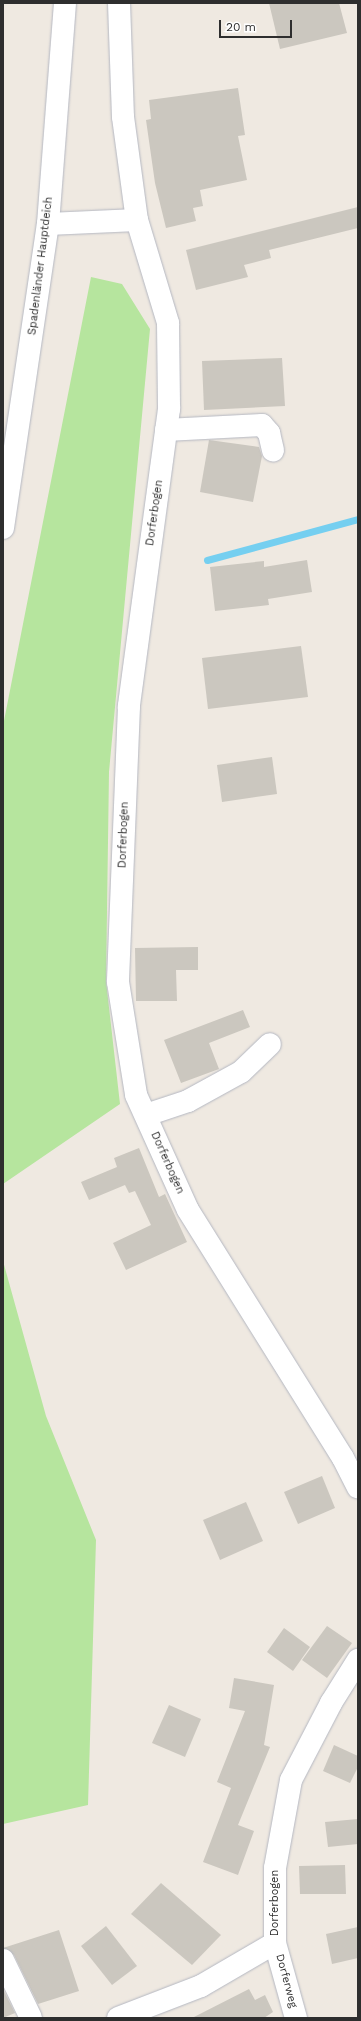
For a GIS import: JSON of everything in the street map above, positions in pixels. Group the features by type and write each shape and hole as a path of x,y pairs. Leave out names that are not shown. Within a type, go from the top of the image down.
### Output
{"street":[{"name":"Spadenländer Hauptdeich","path":"3,528 48,224 65,3"},
{"name":"Dorferbogen","path":"119,3 123,117 137,220 168,323 169,409 129,706 118,982 136,1095 188,1210 343,1458 358,1487"},
{"path":"48,224 137,220"},
{"path":"166,430 262,426 269,433 273,451"},
{"path":"146,1115 188,1101 241,1072 270,1044"},
{"name":"Dorferbogen","path":"118,2018 201,1986 275,1943 274,1868 291,1780 331,1703 358,1660"},
{"name":"Dorferweg","path":"275,1943 296,2018"},
{"path":"3,1960 31,2018"}],"green space":[{"path":"91,277 122,284 150,329 109,772 106,981 120,1104 3,1184 3,726"},
{"path":"3,1261 46,1416 96,1540 88,1805 3,1824"}],"building":[{"path":"269,3 339,3 347,33 280,49"},
{"path":"238,88 245,135 238,136 247,180 200,190 203,206 193,208 196,221 166,228 155,183 146,120 151,119 149,100"},
{"path":"358,207 358,228 269,250 271,258 244,265 248,277 196,290 186,250"},
{"path":"282,358 285,406 204,410 202,361"},
{"path":"209,440 259,447 262,456 253,502 200,492"},
{"path":"307,560 312,592 268,599 269,605 215,611 210,567 264,561 264,567"},
{"path":"301,646 308,697 208,709 202,658"},
{"path":"272,757 277,794 222,802 217,765"},
{"path":"198,947 198,970 176,970 177,1001 136,1001 135,948"},
{"path":"243,1010 250,1027 209,1043 219,1069 181,1083 164,1040"},
{"path":"139,1148 159,1197 165,1194 187,1242 126,1270 113,1243 151,1225 135,1191 129,1193 125,1185 89,1200 81,1182 117,1167 114,1158"},
{"path":"322,1476 335,1508 298,1524 284,1492"},
{"path":"246,1502 263,1541 220,1560 203,1520"},
{"path":"327,1626 352,1643 327,1678 302,1660"},
{"path":"284,1628 310,1647 293,1671 267,1652"},
{"path":"234,1678 274,1685 264,1745 270,1747 238,1825 254,1831 238,1875 203,1862 231,1788 217,1782 245,1711 229,1708"},
{"path":"169,1705 201,1719 185,1757 152,1743"},
{"path":"334,1745 358,1756 358,1767 350,1783 323,1771"},
{"path":"358,1819 358,1844 328,1847 325,1822"},
{"path":"345,1865 346,1894 300,1894 299,1866"},
{"path":"161,1883 221,1935 192,1965 131,1914"},
{"path":"106,1926 137,1966 112,1985 81,1946"},
{"path":"358,1927 358,1958 332,1964 326,1934"},
{"path":"59,1930 79,1991 38,2004 14,1955 3,1948"},
{"path":"3,1989 15,2013 3,2018"},
{"path":"249,1989 255,2000 265,1995 273,2012 264,2018 192,2018"}],"waterway":[{"path":"207,560 358,519"}]}
